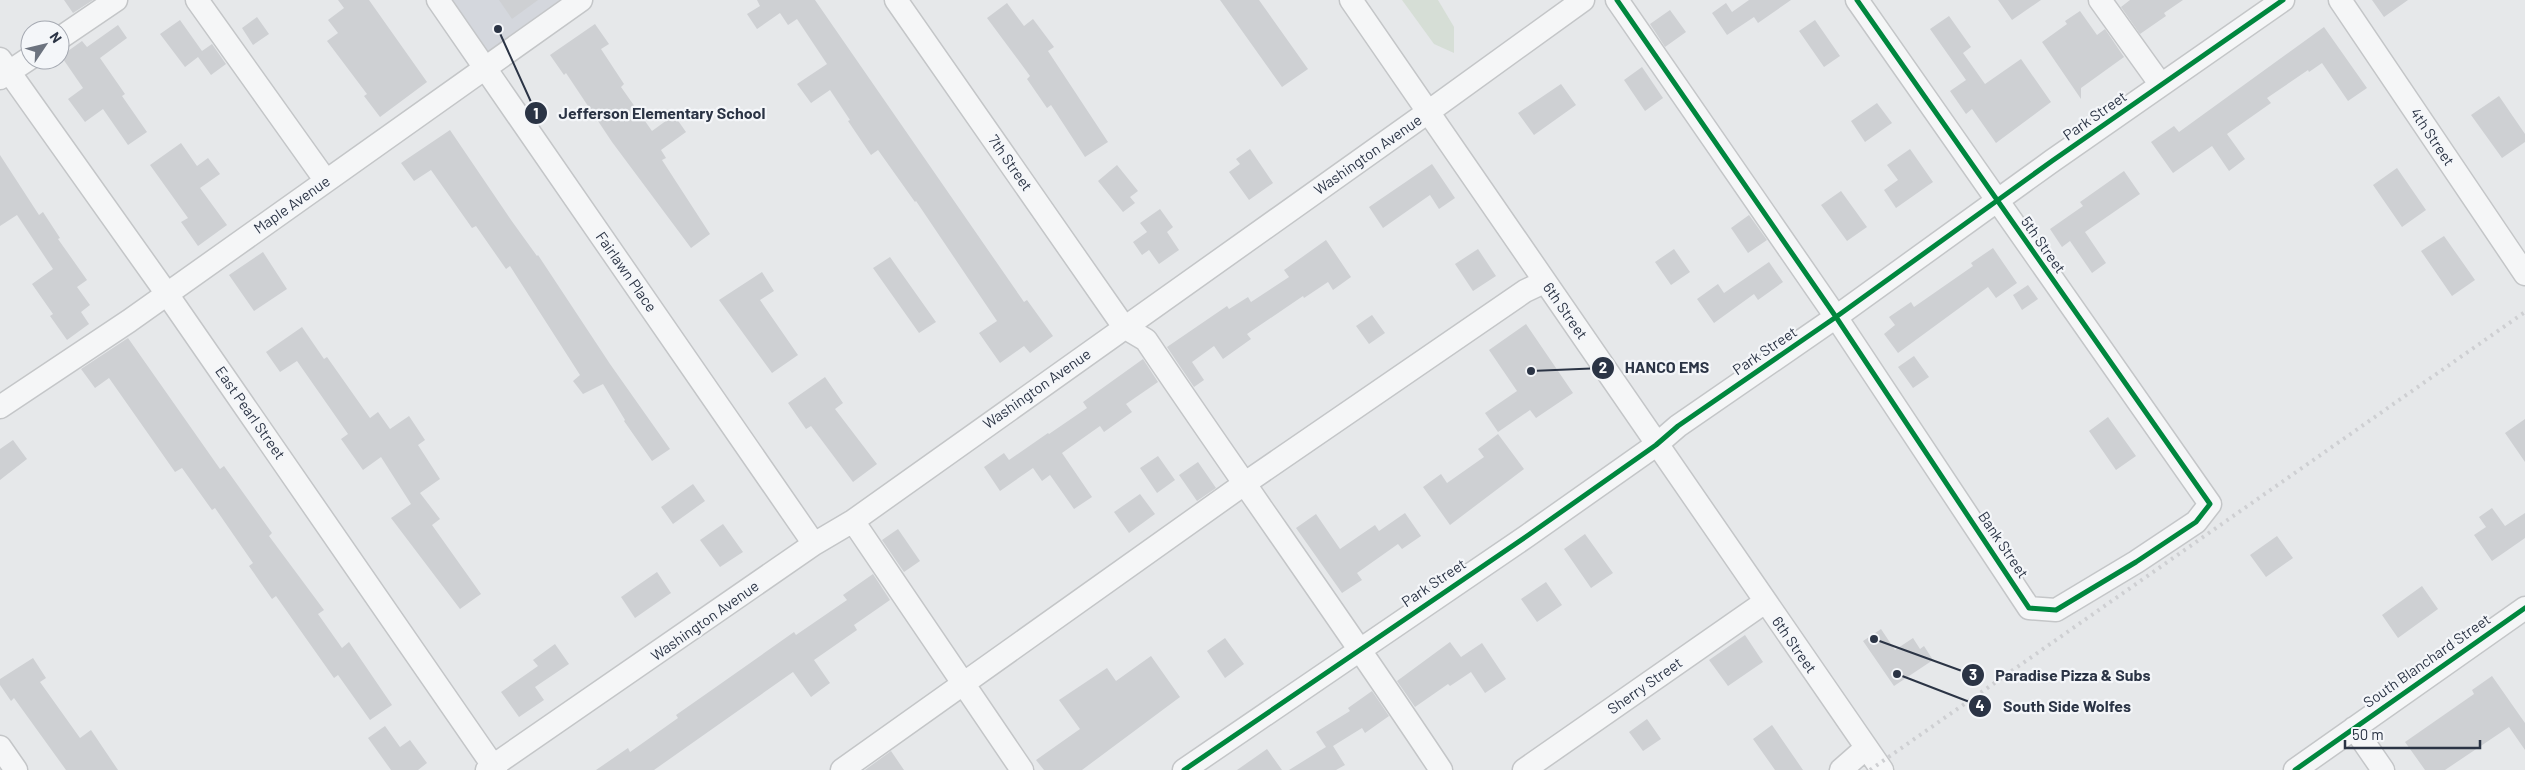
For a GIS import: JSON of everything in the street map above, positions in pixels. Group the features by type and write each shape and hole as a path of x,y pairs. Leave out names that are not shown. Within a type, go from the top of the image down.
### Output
{"street":[{"path":"70,31 116,0"},
{"path":"197,0 326,181"},
{"name":"Fairlawn Place","path":"438,0 814,544"},
{"name":"Maple Avenue","path":"0,407 167,294 484,67 581,0"},
{"name":"7th Street","path":"896,0 1124,327"},
{"name":"6th Street","path":"1351,0 1656,445 1882,770"},
{"name":"Washington Avenue","path":"492,769 814,544 853,520 1428,112 1582,0"},
{"path":"1617,0 1836,317"},
{"name":"5th Street","path":"1857,0 2210,504"},
{"path":"2100,0 2161,85"},
{"name":"Park Street","path":"1184,770 1656,445 1678,426 1836,317 2283,0"},
{"name":"4th Street","path":"2340,0 2525,274"},
{"path":"3,70 20,62"},
{"name":"East Pearl Street","path":"3,70 167,294 492,769"},
{"path":"842,770 1244,484 1525,291 1544,282"},
{"name":"Bank Street","path":"1836,317 2029,608 2056,610 2136,562 2196,522 2210,504"},
{"path":"1124,327 1146,340 1244,484 1360,648 1441,770"},
{"path":"853,520 1022,770"},
{"name":"Sherry Street","path":"1524,770 1765,602"},
{"name":"South Blanchard Street","path":"2294,770 2525,608"},
{"path":"2354,728 2383,770"},
{"path":"0,747 16,770"},
{"path":"1841,770 1866,748"}],"shaded area":[{"path":"438,0 581,0 484,67"},
{"path":"1402,0 1438,0 1454,27 1454,53 1434,44"}],"building":[{"path":"64,0 93,0 73,13"},
{"path":"338,0 369,0 427,82 380,117 364,96 367,94 327,41 338,33 328,20 344,8"},
{"path":"499,0 538,0 512,19"},
{"path":"757,0 815,0 1024,302 1027,300 1053,336 1030,353 1024,346 1000,363 979,333 997,321 916,201 878,150 871,155 830,90 811,103 797,84 827,64 797,19 788,25 780,13 757,29 747,14 760,6"},
{"path":"1220,0 1259,0 1308,69 1282,87"},
{"path":"1749,0 1791,0 1758,23 1754,17 1727,35 1712,13 1726,3 1732,12"},
{"path":"1998,0 2041,0 2012,20"},
{"path":"2130,0 2183,0 2164,13 2166,16 2140,34 2121,7"},
{"path":"2372,0 2408,0 2384,17"},
{"path":"1007,3 1024,26 1033,19 1054,47 1048,51 1108,142 1085,157 1051,105 1047,108 1027,79 1030,76 987,18"},
{"path":"1670,10 1686,32 1665,47 1650,24"},
{"path":"2080,11 2097,35 2105,29 2124,57 2081,88 2081,99 2042,42 2067,24 2065,21"},
{"path":"1949,16 1971,47 1963,53 1985,84 2021,59 2051,102 1996,143 1972,109 1966,114 1950,91 1966,80 1930,29"},
{"path":"257,17 269,34 253,45 242,28"},
{"path":"180,20 202,51 212,44 226,64 211,75 198,57 185,67 160,34"},
{"path":"1815,20 1840,56 1824,67 1799,31"},
{"path":"595,24 609,44 601,49 624,84 621,87 652,131 674,115 686,132 661,150 666,158 662,160 710,234 691,248 612,142 566,73 564,75 550,55"},
{"path":"118,25 127,38 100,58 125,94 122,96 147,132 128,145 103,109 85,122 68,99 83,88 70,69 70,50 82,41 87,47"},
{"path":"2324,27 2367,88 2348,101 2322,63 2309,72 2308,70 2267,98 2271,103 2227,134 2245,159 2229,171 2212,146 2173,173 2151,142 2174,126 2179,132"},
{"path":"1642,67 1663,98 1645,111 1624,80"},
{"path":"1561,84 1576,105 1534,135 1518,113"},
{"path":"2499,96 2525,134 2525,142 2502,158 2471,115"},
{"path":"1877,103 1892,123 1865,142 1851,121"},
{"path":"450,130 670,449 652,461 624,421 603,384 583,394 573,381 580,375 510,266 506,269 476,226 472,228 431,170 414,181 401,163"},
{"path":"181,143 197,166 208,158 220,174 200,188 227,225 198,246 181,222 188,218 150,165"},
{"path":"1250,149 1273,183 1249,200 1229,172 1240,164 1236,159"},
{"path":"1910,149 1933,182 1896,208 1884,190 1898,180 1887,165"},
{"path":"0,155 39,215 43,212 60,238 58,239 87,280 77,287 90,305 81,312 89,324 67,340 50,316 53,314 32,284 53,269 17,215 0,226"},
{"path":"1432,164 1455,198 1439,209 1430,195 1383,228 1369,207"},
{"path":"1117,165 1138,191 1130,197 1135,203 1123,212 1098,181"},
{"path":"2397,168 2426,210 2402,227 2373,185"},
{"path":"2124,171 2140,194 2085,232 2106,263 2092,273 2070,241 2062,247 2050,229 2083,206 2080,202"},
{"path":"1841,191 1867,227 1847,241 1821,205"},
{"path":"1160,209 1173,227 1167,232 1179,250 1159,264 1149,250 1142,255 1133,242 1147,232 1140,223"},
{"path":"1749,215 1767,240 1748,253 1731,228"},
{"path":"2444,236 2475,280 2452,296 2421,251"},
{"path":"1326,240 1351,277 1333,290 1328,282 1304,298 1303,296 1247,334 1251,339 1223,359 1214,346 1192,362 1204,380 1194,387 1167,347 1227,306 1229,309 1248,297 1251,302 1289,277 1284,270"},
{"path":"1993,248 2017,283 1996,298 1988,287 1898,353 1884,334 1895,325 1889,317 1911,302 1914,307 1973,266 1971,263"},
{"path":"1478,249 1496,276 1473,291 1455,264"},
{"path":"1674,249 1690,272 1671,285 1655,262"},
{"path":"263,252 287,289 254,311 229,275"},
{"path":"890,257 936,322 919,333 873,268"},
{"path":"1769,262 1783,282 1758,300 1754,294 1714,323 1697,299 1718,284 1724,293"},
{"path":"762,272 774,291 760,300 798,355 772,373 719,300"},
{"path":"2028,285 2038,299 2022,310 2013,295"},
{"path":"1372,315 1385,333 1369,344 1356,326"},
{"path":"1526,324 1573,393 1536,418 1530,410 1498,432 1485,413 1517,391 1489,350"},
{"path":"302,327 324,359 327,357 370,418 378,412 390,429 409,416 425,440 418,445 440,479 420,493 440,519 432,525 481,594 460,609 391,518 411,504 381,457 363,470 341,439 348,434 297,361 280,372 266,352"},
{"path":"128,338 220,469 224,466 272,533 269,536 324,610 318,614 342,648 349,642 392,705 370,720 338,675 334,678 276,596 272,599 249,566 253,563 215,508 212,510 182,468 175,472 109,378 95,388 81,369"},
{"path":"1914,356 1929,377 1913,388 1898,367"},
{"path":"1143,359 1158,382 1126,404 1132,412 1104,432 1100,426 1062,453 1092,497 1074,509 1050,475 1042,481 1033,468 1000,491 984,467 1004,453 1009,460 1049,434 1087,408 1083,402"},
{"path":"825,377 843,403 835,409 877,464 853,482 811,426 806,429 788,403"},
{"path":"2108,417 2136,456 2116,470 2089,431"},
{"path":"2525,419 2525,462 2505,433"},
{"path":"1498,434 1524,469 1450,525 1423,487 1441,474 1447,483 1484,457 1478,449"},
{"path":"13,440 27,459 0,480 0,449"},
{"path":"1158,456 1175,480 1157,493 1140,468"},
{"path":"1198,462 1216,488 1197,501 1179,475"},
{"path":"693,484 705,501 673,524 661,507"},
{"path":"1140,494 1155,514 1129,533 1114,512"},
{"path":"2492,508 2505,526 2525,513 2525,538 2492,561 2474,535 2486,527 2479,517"},
{"path":"1405,513 1421,536 1402,549 1398,544 1357,573 1362,580 1342,593 1296,528 1316,514 1340,549 1375,525 1379,531"},
{"path":"723,524 743,552 720,567 700,540"},
{"path":"898,529 920,561 904,572 882,540"},
{"path":"1585,534 1613,573 1591,588 1564,549"},
{"path":"2277,536 2293,558 2266,577 2250,555"},
{"path":"657,572 671,593 635,618 621,597"},
{"path":"873,574 890,600 854,625 857,630 814,660 830,683 811,697 793,672 654,770 596,770 628,748 630,752 678,718 676,715 794,632 796,635 847,600 843,595"},
{"path":"1546,582 1562,605 1537,622 1521,599"},
{"path":"2422,586 2438,609 2398,638 2382,615"},
{"path":"1881,629 1895,650 1913,638 1920,649 1924,646 1933,660 1894,686 1863,641"},
{"path":"1745,635 1763,662 1728,686 1709,660"},
{"path":"1225,638 1244,664 1225,678 1207,651"},
{"path":"1450,642 1461,657 1482,643 1506,679 1485,693 1471,672 1450,686 1448,684 1415,707 1397,681"},
{"path":"555,644 569,664 535,687 544,700 519,717 501,692 538,666 533,660"},
{"path":"1151,656 1180,697 1082,770 1044,770 1036,760 1080,729 1059,700 1107,668 1116,681"},
{"path":"33,658 46,678 40,682 80,738 91,730 118,770 66,770 14,698 11,701 0,685 0,679"},
{"path":"2492,676 2525,723 2525,750 2509,727 2445,770 2425,770 2405,742 2474,694 2472,690"},
{"path":"1372,691 1389,716 1365,733 1362,728 1333,746 1345,765 1336,770 1289,770 1326,747 1316,732 1350,711 1348,708"},
{"path":"1647,719 1661,739 1643,751 1629,732"},
{"path":"1772,725 1803,770 1775,770 1753,739"},
{"path":"385,726 400,747 410,740 427,763 418,770 391,770 368,738"},
{"path":"1267,749 1282,770 1237,770"},
{"path":"891,751 904,770 865,770"}],"railway":[{"path":"1870,770 2525,312"}],"cycle path":[{"path":"1617,0 1836,317 2029,608 2056,610 2136,562 2196,522 2210,504 1857,0"},
{"path":"1184,770 1527,536 1656,445 1678,426 1836,317 2052,161 2283,0"},
{"path":"2295,770 2525,608"}],"place":[{"name":"Jefferson Elementary School","path":"498,29"},
{"name":"HANCO EMS","path":"1531,371"},
{"name":"Paradise Pizza & Subs","path":"1874,639"},
{"name":"South Side Wolfes","path":"1897,674"}]}
